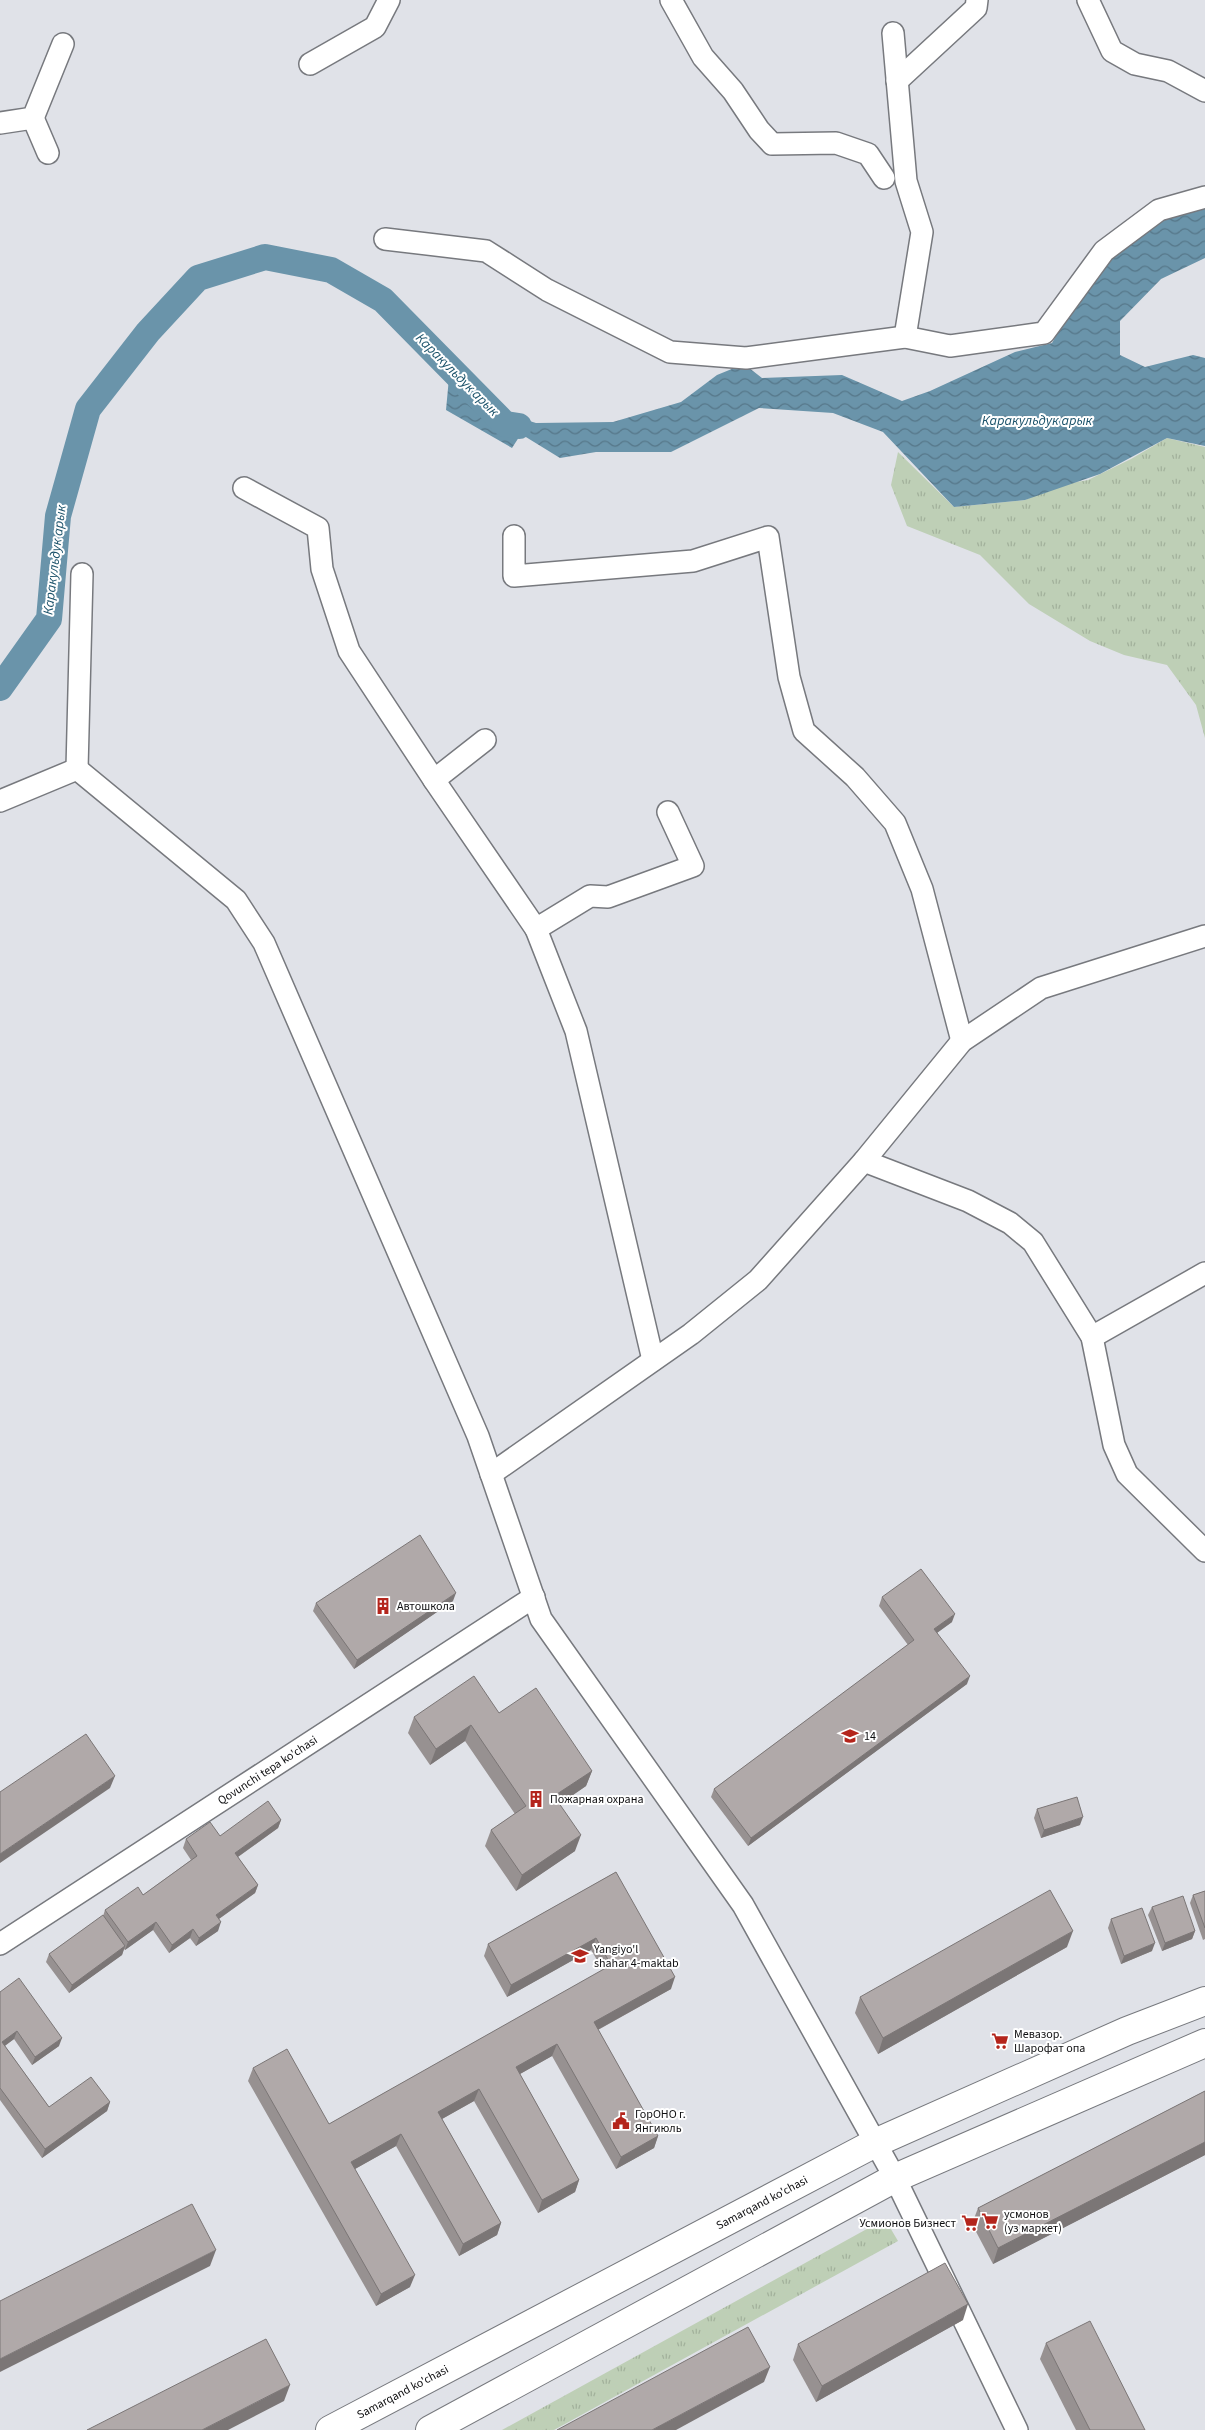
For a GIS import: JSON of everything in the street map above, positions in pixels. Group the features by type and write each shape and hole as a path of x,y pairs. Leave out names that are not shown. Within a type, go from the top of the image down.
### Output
{"main road":[{"name":"Samarqand ko'chasi","path":"330,2430 875,2143 1127,2031 1205,2001"},
{"path":"430,2430 895,2178 1205,2043"}],"street":[{"path":"310,64 375,27 389,0"},
{"path":"671,0 703,57 733,91 759,130 772,144 836,143 868,154 884,178"},
{"path":"897,81 976,8 977,0"},
{"path":"1088,0 1112,52 1135,64 1168,71 1205,91"},
{"path":"893,33 906,181 922,232 905,337"},
{"path":"48,153 33,118 63,44"},
{"path":"0,123 33,118"},
{"path":"385,239 486,251 547,290 670,352 746,358 905,337 950,346 1044,333 1104,251 1159,210 1205,197"},
{"path":"244,488 318,528 322,569 349,651 536,929 576,1030 653,1360"},
{"path":"514,536 514,576 693,561 768,536 789,677 804,731 855,777 895,823 922,889 962,1041"},
{"path":"77,769 82,574"},
{"path":"434,780 485,740"},
{"path":"0,801 77,769"},
{"path":"77,769 236,900 264,943 478,1436 541,1619 743,1905 895,2178 1017,2430"},
{"path":"536,929 590,896 608,897 694,866 668,812"},
{"path":"491,1474 691,1334 758,1280 864,1161 962,1041 1041,988 1205,936"},
{"path":"864,1161 968,1201 1010,1223 1033,1242 1092,1338 1114,1445 1127,1474 1205,1551"},
{"path":"1092,1338 1205,1273"},
{"name":"Qovunchi tepa ko'chasi","path":"0,1944 534,1597"}],"green space":[{"path":"1167,438 1205,447 1205,738 1196,705 1167,665 1124,655 1090,641 1029,604 980,555 907,526 891,485 898,452 954,507 1025,500 1055,486 1088,480 1131,459"},
{"path":"885,2219 898,2241 554,2430 502,2430"}],"water":[{"name":"Каракульдук арык","path":"1205,206 1205,258 1161,279 1120,321 1120,355 1145,367 1193,355 1205,358 1205,446 1167,438 1100,474 1025,500 954,507 883,432 833,413 759,408 671,452 596,452 560,458 521,434 512,448 446,410 450,367 486,408 536,423 613,422 681,402 717,375 744,364 762,378 842,375 902,401 930,391 1015,352 1052,343 1077,298 1118,243 1181,208"}],"building":[{"name":"Автошкола","path":"420,1535 456,1593 357,1660 316,1603"},
{"path":"921,1569 955,1614 934,1629 970,1676 751,1838 714,1789 914,1640 882,1597"},
{"name":"Пожарная охрана","path":"474,1676 499,1713 536,1688 592,1771 554,1796 581,1835 522,1875 491,1830 526,1806 471,1725 436,1749 414,1717"},
{"path":"86,1734 115,1776 0,1854 0,1792"},
{"path":"1077,1797 1083,1817 1044,1830 1037,1809"},
{"path":"268,1801 281,1820 235,1853 258,1885 216,1915 221,1922 199,1938 193,1929 172,1945 156,1922 128,1942 105,1910 138,1887 143,1895 197,1856 186,1839 210,1822 220,1836"},
{"path":"616,1872 675,1977 594,2022 658,2136 621,2157 557,2044 516,2067 579,2180 542,2200 479,2089 438,2112 501,2223 463,2244 401,2134 351,2162 415,2275 381,2294 253,2068 287,2049 329,2124 611,1965 596,1938 511,1985 488,1944"},
{"path":"1050,1890 1073,1931 883,2038 860,1997"},
{"path":"1205,1891 1205,1928 1193,1895"},
{"path":"1183,1896 1195,1931 1165,1943 1152,1907"},
{"path":"1142,1908 1155,1943 1124,1956 1111,1919"},
{"path":"103,1915 125,1946 72,1985 49,1954"},
{"path":"19,1978 62,2038 35,2057 17,2031 2,2042 49,2107 91,2077 110,2102 45,2149 0,2088 0,1992"},
{"path":"1205,2091 1205,2142 998,2248 978,2208"},
{"path":"192,2204 216,2250 0,2359 0,2301"},
{"path":"945,2263 968,2304 822,2386 798,2344"},
{"path":"1090,2321 1145,2430 1090,2430 1046,2343"},
{"path":"748,2327 770,2367 652,2430 557,2430"},
{"path":"266,2339 290,2385 202,2430 87,2430"}],"waterway":[{"name":"Каракульдук арык","path":"0,688 49,619 58,516 88,409 148,332 198,278 265,257 331,270 383,300 505,424 519,426"}],"place":[{"name":"Автошкола","path":"383,1606"},
{"name":"14","path":"850,1736"},
{"name":"Пожарная охрана","path":"536,1799"},
{"name":"Yangiyo'l shahar 4-maktab","path":"580,1956"},
{"name":"Мевазор. Шарофат опа","path":"1000,2041"},
{"name":"ГорОНО г. Янгиюль","path":"621,2121"},
{"name":"усмонов (уз маркет)","path":"990,2221"},
{"name":"Усмионов Бизнест","path":"970,2223"}]}
